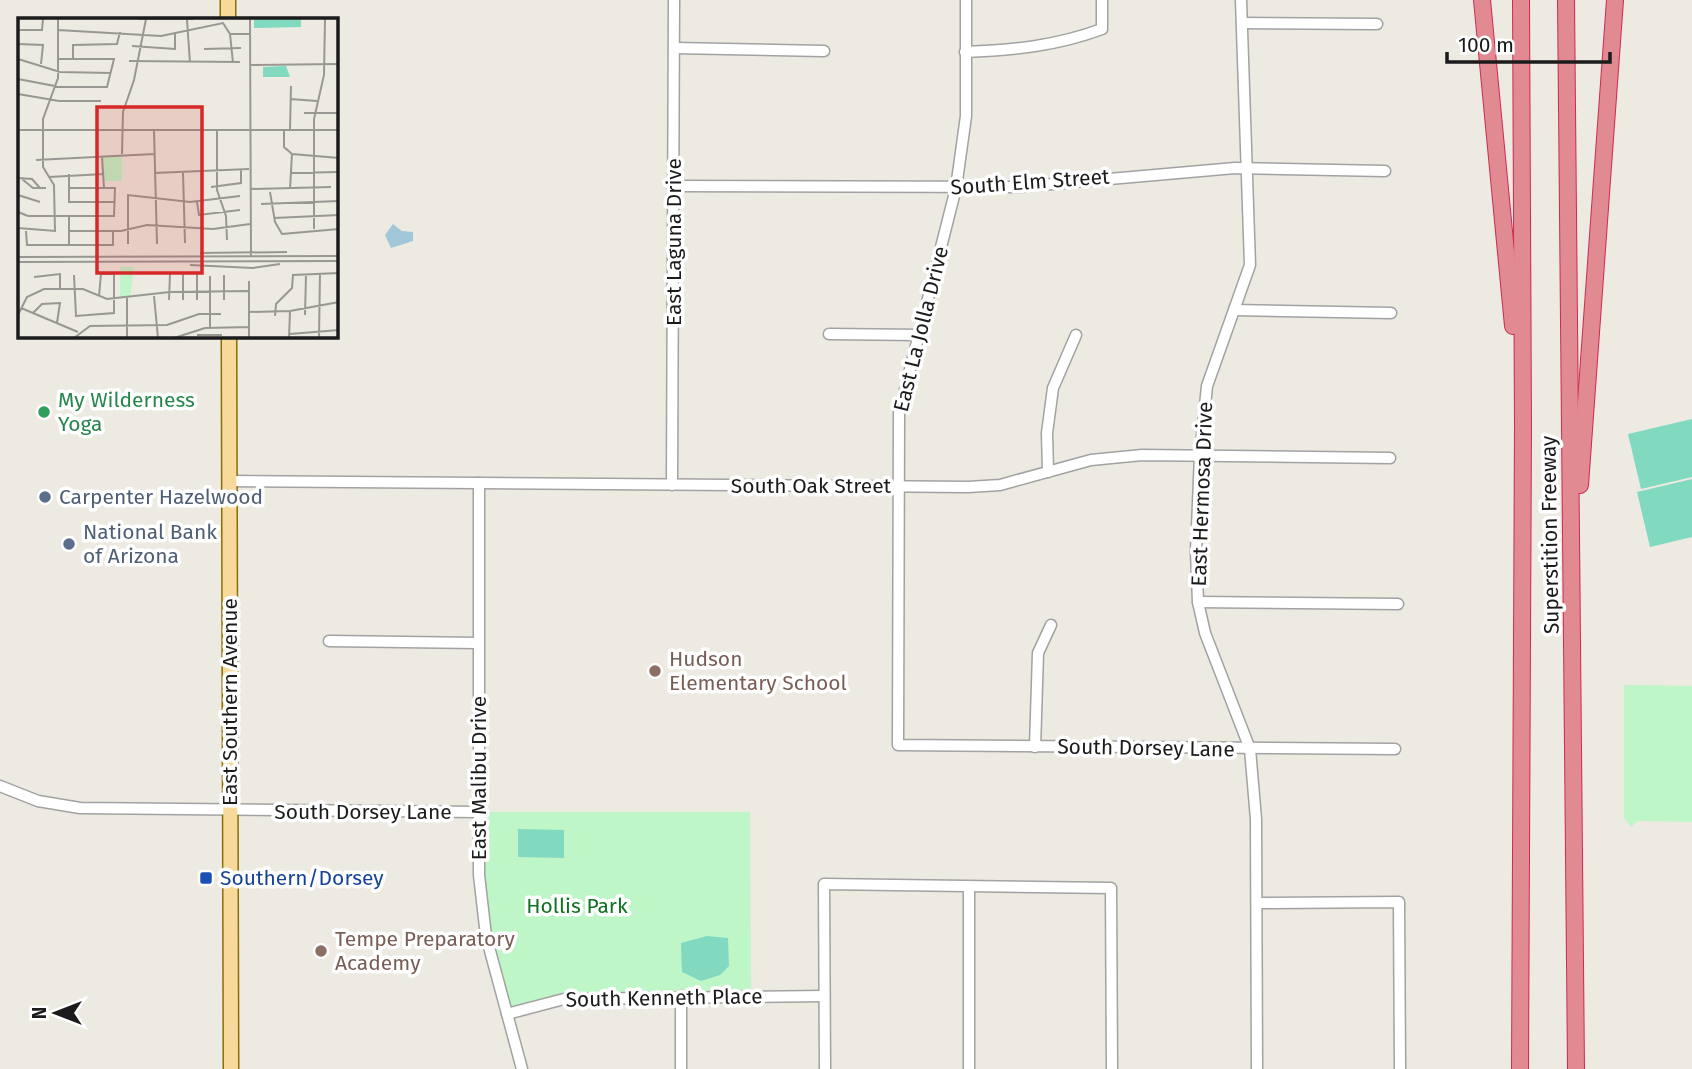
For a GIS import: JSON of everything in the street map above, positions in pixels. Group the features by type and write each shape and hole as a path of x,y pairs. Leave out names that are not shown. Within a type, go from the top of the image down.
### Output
{"highway":[{"path":"1482,0 1523,426"},
{"name":"Superstition Freeway","path":"1520,1069 1523,426 1521,0"},
{"name":"Superstition Freeway","path":"1566,0 1576,1069"},
{"path":"1571,602 1615,0"},
{"path":"1575,945 1581,1069"},
{"path":"1512,1069 1519,946"}],"main road":[{"path":"228,0 228,18"},
{"name":"East Southern Avenue","path":"229,338 230,1069"}],"street":[{"name":"East Laguna Drive","path":"672,485 674,0"},
{"name":"East La Jolla Drive","path":"898,745 899,413 956,188 966,116 966,0"},
{"path":"965,51 1023,50 1065,42 1102,29 1102,0"},
{"name":"East Hermosa Drive","path":"1241,0 1249,167 1250,265 1207,386 1200,455 1196,551 1198,602 1205,633 1250,749 1256,819 1257,1069"},
{"path":"1242,23 1377,24"},
{"path":"674,48 824,51"},
{"name":"South Elm Street","path":"674,186 1017,187 1249,167 1385,171"},
{"path":"1234,310 1391,313"},
{"path":"829,334 920,335"},
{"path":"1048,472 1047,433 1053,388 1076,335"},
{"name":"South Oak Street","path":"229,481 1000,485 1101,459 1142,455 1390,458"},
{"name":"East Malibu Drive","path":"479,483 479,875 486,936 522,1069"},
{"path":"1198,602 1398,604"},
{"path":"1035,747 1038,653 1051,625"},
{"path":"329,641 478,643"},
{"name":"South Dorsey Lane","path":"898,745 1395,749"},
{"name":"South Dorsey Lane","path":"0,786 38,801 80,808 478,812"},
{"path":"824,1069 824,884 1111,888 1112,1069"},
{"path":"969,888 970,1069"},
{"path":"1257,903 1399,902 1399,1069"},
{"path":"681,996 681,1069"},
{"name":"South Kenneth Place","path":"507,1014 564,999 824,996"}],"green space":[{"path":"1692,419 1692,477 1641,489 1628,434"},
{"path":"1692,479 1692,537 1650,547 1637,492"},
{"path":"1624,685 1692,686 1692,822 1637,821 1631,827 1624,818"},
{"name":"Hollis Park","path":"478,812 750,812 751,996 564,999 507,1014 486,936"},
{"path":"518,829 564,830 564,858 518,857"},
{"path":"707,936 728,938 729,966 720,975 701,981 682,972 681,943"}],"water":[{"path":"393,224 402,231 413,232 413,241 391,248 385,235"}],"place":[{"name":"My Wilderness Yoga","path":"44,412"},
{"name":"Carpenter Hazelwood","path":"45,497"},
{"name":"National Bank of Arizona","path":"69,544"},
{"name":"Hudson Elementary School","path":"655,671"},
{"name":"Southern/Dorsey","path":"206,878"},
{"name":"Tempe Preparatory Academy","path":"321,951"}]}
